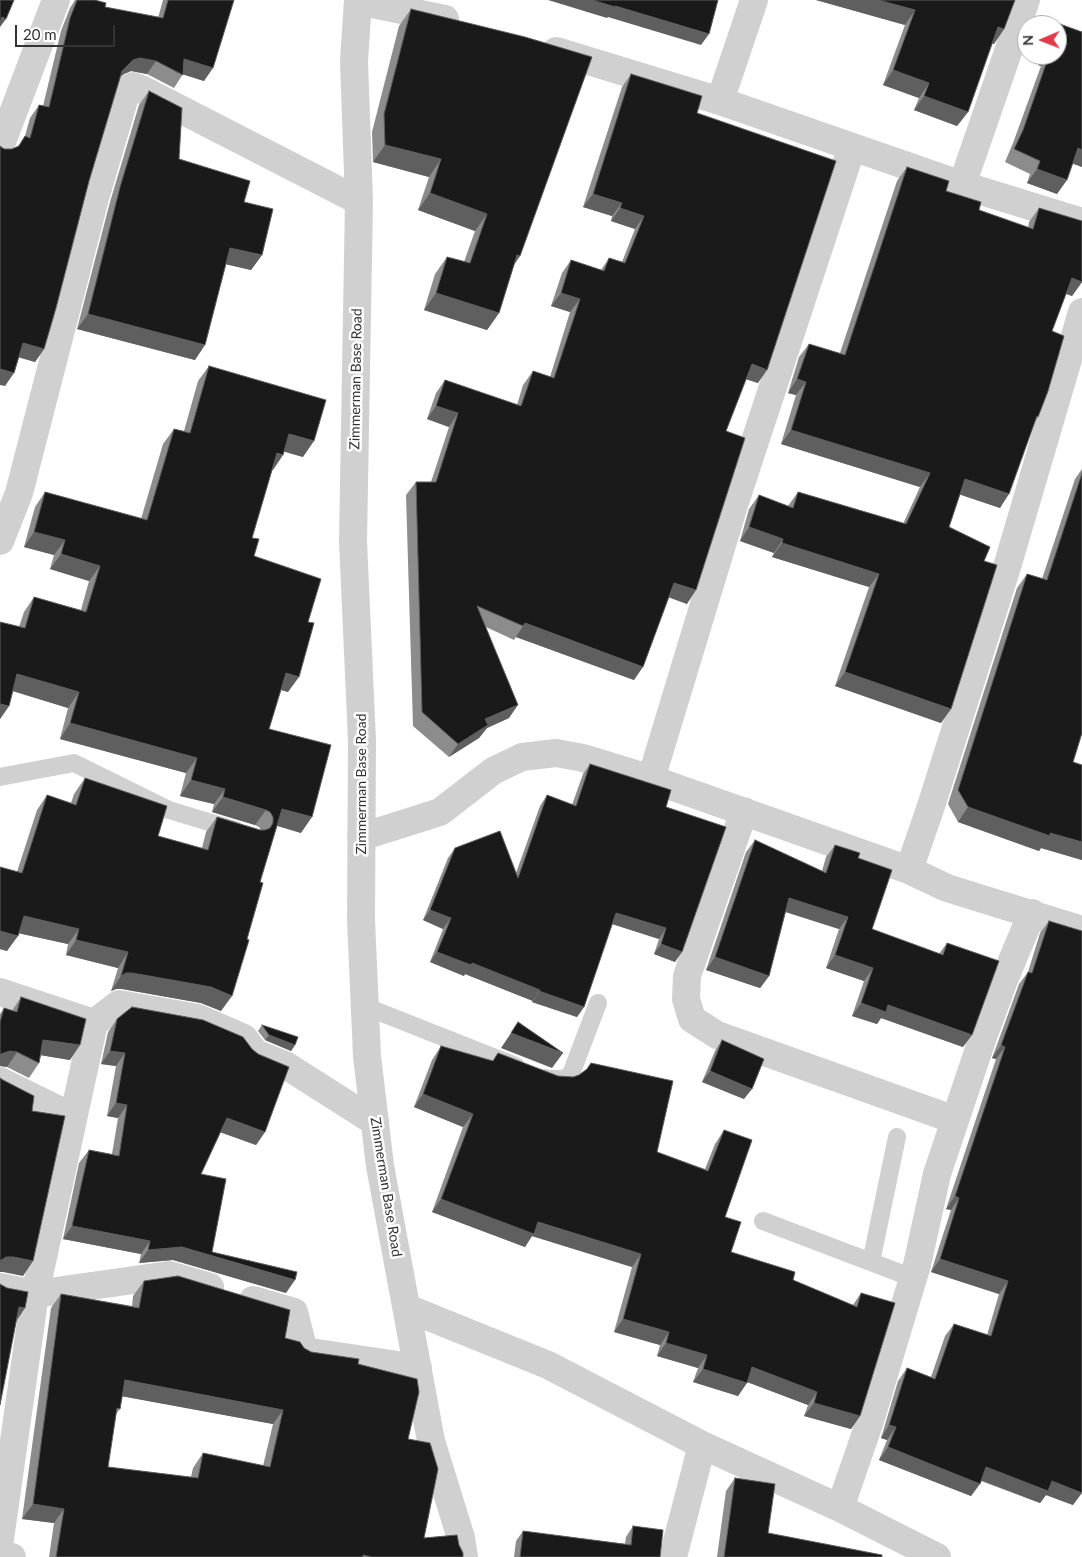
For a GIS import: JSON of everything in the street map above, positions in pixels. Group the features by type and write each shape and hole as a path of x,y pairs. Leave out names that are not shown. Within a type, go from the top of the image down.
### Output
{"street":[{"path":"0,147 56,0"},
{"path":"358,0 468,24"},
{"name":"Zimmerman Base Road","path":"358,0 354,61 358,201 353,541 362,741 360,920 367,1056 380,1166 431,1441 461,1538 464,1557"},
{"path":"720,101 754,0"},
{"path":"962,185 1026,0"},
{"path":"533,44 720,101 962,185 1082,222"},
{"path":"0,541 19,493 95,198 129,88 133,86 141,89 358,201"},
{"path":"651,778 735,502 852,147"},
{"path":"909,870 1007,567 1082,312"},
{"path":"361,837 440,812 493,771 522,757 556,753 583,758 651,778 909,870 947,888 1082,930"},
{"path":"744,811 687,976 686,999 692,1019 717,1035 955,1120"},
{"path":"840,1508 870,1421 917,1265 937,1174 989,1021 1032,913"},
{"path":"0,992 94,1024"},
{"path":"0,1539 35,1294 94,1024 119,1004 198,1018 244,1038 255,1052 287,1066 375,1122"},
{"path":"0,1081 73,1117"},
{"path":"0,1287 35,1294 168,1275 294,1312 304,1351 418,1368"},
{"path":"407,1308 548,1365 702,1445 840,1508 937,1557"},
{"path":"673,1557 702,1445"},
{"path":"0,1554 12,1557"}],"lane":[{"path":"0,777 74,763 169,810 252,835"},
{"path":"364,1006 549,1079 564,1079 571,1074 598,1003"},
{"path":"871,1262 897,1138"},
{"path":"763,1221 912,1278"}],"building":[{"path":"0,0 14,0 6,19 2,17 0,23"},
{"path":"77,0 95,0 106,3 105,7 163,18 168,0 234,0 213,68 184,59 183,75 156,61 140,58 133,60 122,71 89,181 44,349 23,343 14,373 0,369 0,146 4,149 12,149 19,146 25,136 30,138 39,105 49,107 70,18"},
{"path":"592,0 718,0 709,34"},
{"path":"878,0 1015,0 1004,29 998,27 968,112 924,96 929,83 893,70 915,10"},
{"path":"411,9 525,37 592,57 520,256 517,255 499,313 436,293 447,257 470,263 487,214 430,193 441,159 385,145 384,114"},
{"path":"1067,27 1082,32 1082,150 1078,148 1067,180 1037,169 1040,161 1014,149 1023,130 1046,65 1067,65"},
{"path":"631,74 702,96 697,113 836,161 767,370 752,364 726,431 745,438 696,590 674,583 643,667 525,623 523,626 477,606 518,705 485,719 488,725 458,744 422,712 416,482 436,482 458,413 436,406 445,380 521,406 533,371 554,378 580,299 561,293 571,260 604,271 609,258 625,263 644,216 620,208 622,203 593,194"},
{"path":"149,91 182,108 179,159 250,181 244,202 273,209 262,255 230,248 205,345 88,314 120,187"},
{"path":"907,167 949,181 946,191 981,202 979,210 1033,229 1039,208 1082,221 1082,282 1072,278 1052,331 1064,336 1048,391 1009,494 965,479 949,527 990,547 984,561 997,565 951,709 845,672 879,574 782,543 783,539 749,527 759,495 793,508 798,492 906,524 930,473 791,430 806,382 797,379 809,344 845,355"},
{"path":"209,366 326,400 314,441 289,434 283,455 277,453 252,538 259,539 254,556 321,579 308,622 314,623 299,677 286,673 269,729 331,745 312,817 282,809 260,882 263,883 247,939 249,940 232,996 211,987 132,973 126,973 121,976 128,952 76,940 79,929 24,916 18,936 0,931 0,867 22,873 47,795 76,805 85,778 167,806 158,836 208,850 217,817 260,830 270,828 273,823 273,817 270,812 223,797 225,789 191,780 197,758 70,723 79,692 17,674 9,706 0,704 0,622 25,628 34,597 86,612 100,566 61,554 65,540 34,532 45,492 147,520 174,429 190,433"},
{"path":"1082,473 1082,733 1073,762 1082,765 1082,842 1050,833 1050,836 968,807 958,790 1027,574 1047,580"},
{"path":"590,764 671,790 666,807 726,827 682,952 661,944 666,928 616,913 584,1007 539,991 472,963 471,965 437,952 451,918 430,910 455,848 500,831 518,878 547,795 576,806"},
{"path":"755,840 826,873 835,845 860,853 858,858 892,870 872,929 943,955 947,943 999,961 972,1035 888,1005 886,1012 861,1003 873,968 835,955 848,917 789,898 769,976 715,957"},
{"path":"1049,921 1082,931 1082,1493 1052,1481 1048,1491 986,1467 980,1484 888,1447 896,1427 889,1425 907,1368 935,1379 954,1324 991,1336 1008,1281 940,1259 959,1198 955,1196 1005,1047 1001,1045 1028,972 1032,973"},
{"path":"21,997 86,1019 80,1045 43,1040 39,1063 17,1052 10,1051 0,1055 0,1022 4,1008 17,1012"},
{"path":"132,1007 203,1020 243,1037 258,1054 289,1067 265,1132 227,1118 201,1174 226,1179 212,1252 297,1272 295,1280 182,1247 148,1250 150,1241 72,1226 89,1150 119,1156 127,1105 116,1103 125,1053 110,1051 117,1019"},
{"path":"518,1022 563,1053 511,1033"},
{"path":"262,1025 298,1037 295,1045 269,1035"},
{"path":"722,1040 764,1059 752,1089 710,1071"},
{"path":"441,1046 493,1061 498,1053 558,1076 573,1077 579,1075 591,1063 673,1081 657,1152 708,1171 724,1130 752,1140 725,1217 741,1222 731,1252 795,1272 793,1280 857,1307 861,1293 895,1303 860,1416 814,1403 817,1392 752,1367 747,1383 703,1369 707,1355 666,1343 669,1332 623,1319 641,1254 538,1222 534,1234 441,1199 473,1114 423,1094"},
{"path":"0,1078 34,1096 32,1111 65,1116 33,1261 6,1257 0,1261"},
{"path":"178,1276 290,1310 285,1338 300,1342 304,1348 311,1352 359,1359 358,1364 417,1379 419,1392 408,1439 430,1443 438,1469 424,1538 457,1535 463,1557 372,1557 363,1555 363,1557 56,1557 64,1509 33,1504 61,1294 139,1308 144,1281","holes":["125,1380 283,1410 270,1467 203,1453 198,1478 108,1467 117,1408 120,1409"]},
{"path":"0,1284 7,1288 28,1292 25,1308 19,1307 0,1405"},
{"path":"735,1478 775,1484 768,1533 882,1555 882,1557 724,1557"},
{"path":"633,1526 663,1530 660,1557 520,1557 523,1531 631,1545"}]}
